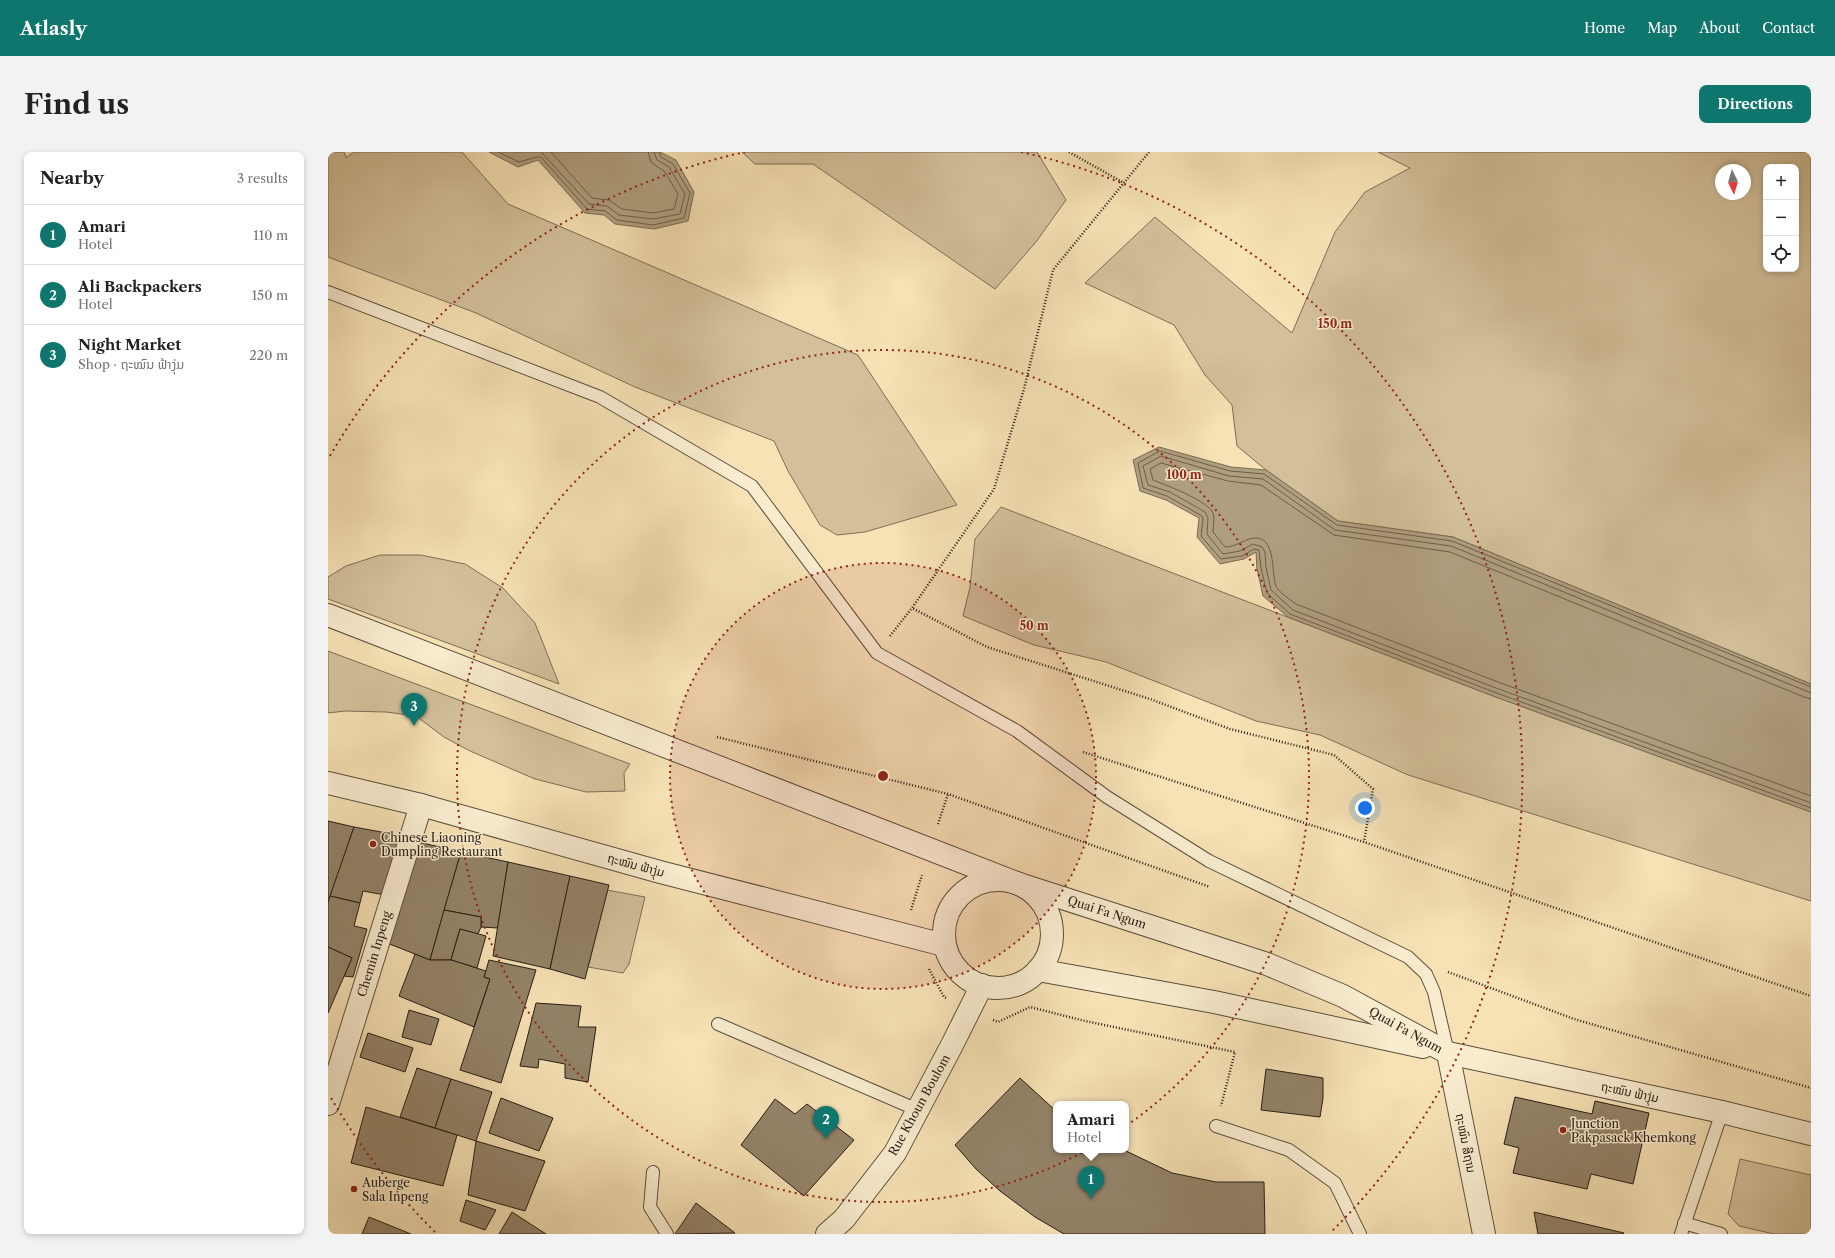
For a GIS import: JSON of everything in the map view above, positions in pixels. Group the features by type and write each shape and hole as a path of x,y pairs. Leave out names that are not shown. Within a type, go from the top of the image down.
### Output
{"street":[{"path":"328,616 1019,884 1034,893 1044,906 1051,922 1052,939 1047,956 1038,970 1026,979 1012,986 997,987 982,985 968,979 957,970 949,958 944,945 944,921 955,900 973,885 996,879 1019,884"},
{"name":"ຖະໝົນ ຟ້າງຸ່ມ","path":"328,783 421,805 660,872 944,945"},
{"name":"Chemin Inpeng","path":"328,1104 421,805"},
{"name":"Quai Fa Ngum","path":"1019,884 1267,964 1343,996 1448,1053"},
{"name":"Quai Fa Ngum","path":"1038,970 1214,1002 1448,1053"},
{"name":"Rue Khoun Boulom","path":"827,1234 844,1219 895,1153 982,985"},
{"name":"ຖະໝົນ ຟ້າງຸ່ມ","path":"1448,1053 1722,1112 1811,1134"},
{"name":"ຖະໜົນ ສີຖານ","path":"1448,1053 1484,1234"}],"lane":[{"path":"328,292 600,397 752,486 877,653 1017,731 1107,797 1209,861 1408,957 1426,974 1434,992 1448,1053"},
{"path":"718,1024 918,1110"},
{"path":"1722,1112 1683,1228 1722,1234"},
{"path":"1216,1126 1289,1150 1335,1183 1360,1234"},
{"path":"653,1172 650,1207 667,1234"}],"path":[{"path":"1069,152 1124,183"},
{"path":"877,653 912,608 994,489 1024,389 1053,270 1149,152"},
{"path":"912,608 987,647 1150,699 1230,730 1334,755 1373,789 1364,842"},
{"path":"710,735 948,794 1214,888"},
{"path":"1077,750 1364,842 1811,996"},
{"path":"1408,957 1574,1019 1811,1088"}],"shaded area":[{"path":"328,152 344,152 346,158 354,152 462,152 508,204 858,355 957,505 865,532 837,535 820,525 788,471 774,441 635,387 476,313 328,257"},
{"path":"742,152 1037,152 1066,200 1036,242 995,289 813,164 755,164"},
{"path":"1378,152 1811,152 1811,684 1453,537 1338,521 1266,470 1237,446 1232,405 1205,375 1174,325 1085,283 1155,217 1292,333 1335,232 1365,192 1410,168"},
{"path":"1001,507 1493,696 1811,812 1811,901 1408,775 1320,735 1256,721 1106,662 1034,645 963,616 970,587 975,539"},
{"path":"380,555 421,555 465,564 503,588 535,623 559,684 328,599 328,577 346,566"},
{"path":"328,651 630,764 624,773 625,791 586,792 535,779 470,751 444,737 416,716 386,712 345,711 328,713"},
{"path":"607,890 645,897 629,964 623,973 588,967"},
{"path":"1740,1159 1811,1175 1811,1234 1774,1234 1739,1226 1728,1214"}],"water":[{"path":"489,152 660,152 676,160 694,192 688,221 654,229 615,224 604,215 585,213 538,160 518,167"},
{"path":"1159,447 1231,467 1266,470 1338,521 1453,537 1811,684 1811,812 1493,696 1288,617 1263,596 1257,569 1256,552 1244,559 1220,564 1197,537 1199,518 1166,500 1140,491 1133,460"}],"building":[{"path":"328,821 354,827 328,903"},
{"path":"354,827 403,836 385,895 363,891 360,903 330,896"},
{"path":"418,842 461,852 430,960 387,943"},
{"path":"461,852 508,862 498,928 481,927 481,917 444,910"},
{"path":"508,862 570,876 550,969 493,956"},
{"path":"570,876 609,885 585,979 550,969"},
{"path":"330,896 360,903 354,926 367,929 353,977 344,976 352,958 328,947 328,903"},
{"path":"444,910 481,917 481,927 478,934 460,929 451,960 430,960"},
{"path":"460,929 486,936 477,968 451,960"},
{"path":"328,947 352,958 328,1013"},
{"path":"415,954 430,960 451,960 486,971 484,977 490,979 474,1027 399,996"},
{"path":"489,960 536,970 501,1083 460,1070 490,979 484,977"},
{"path":"536,1003 581,1006 578,1027 596,1027 588,1082 565,1078 565,1064 539,1059 538,1068 520,1066"},
{"path":"409,1010 439,1019 431,1045 402,1037"},
{"path":"368,1033 413,1048 405,1072 360,1057"},
{"path":"417,1068 451,1079 435,1128 400,1117"},
{"path":"1266,1069 1323,1078 1323,1098 1320,1117 1261,1110"},
{"path":"1020,1078 1053,1108 1053,1153 1129,1152 1172,1173 1216,1182 1264,1182 1265,1234 1064,1234 1035,1217 1000,1191 976,1169 955,1145"},
{"path":"451,1079 492,1092 476,1141 435,1128"},
{"path":"1515,1097 1592,1114 1595,1101 1649,1113 1633,1184 1591,1174 1587,1189 1513,1173 1519,1148 1504,1144"},
{"path":"501,1098 553,1118 539,1151 489,1133"},
{"path":"775,1099 795,1114 807,1104 854,1140 804,1196 741,1145"},
{"path":"366,1107 457,1135 443,1186 351,1163"},
{"path":"476,1141 545,1161 525,1211 468,1195"},
{"path":"466,1200 496,1210 485,1230 460,1221"},
{"path":"696,1203 735,1233 675,1234"},
{"path":"512,1212 546,1234 499,1234"},
{"path":"1534,1212 1624,1233 1538,1234"},
{"path":"369,1217 411,1234 362,1234"}],"place":[{"name":"Night Market","path":"414,726"},
{"name":"Chinese Liaoning Dumpling Restaurant","path":"373,844"},
{"name":"Junction Pakpasack Khemkong","path":"1563,1130"},
{"name":"Ali Backpackers","path":"826,1139"},
{"name":"Auberge Sala Inpeng","path":"354,1189"},
{"name":"Amari","path":"1091,1199"}]}
